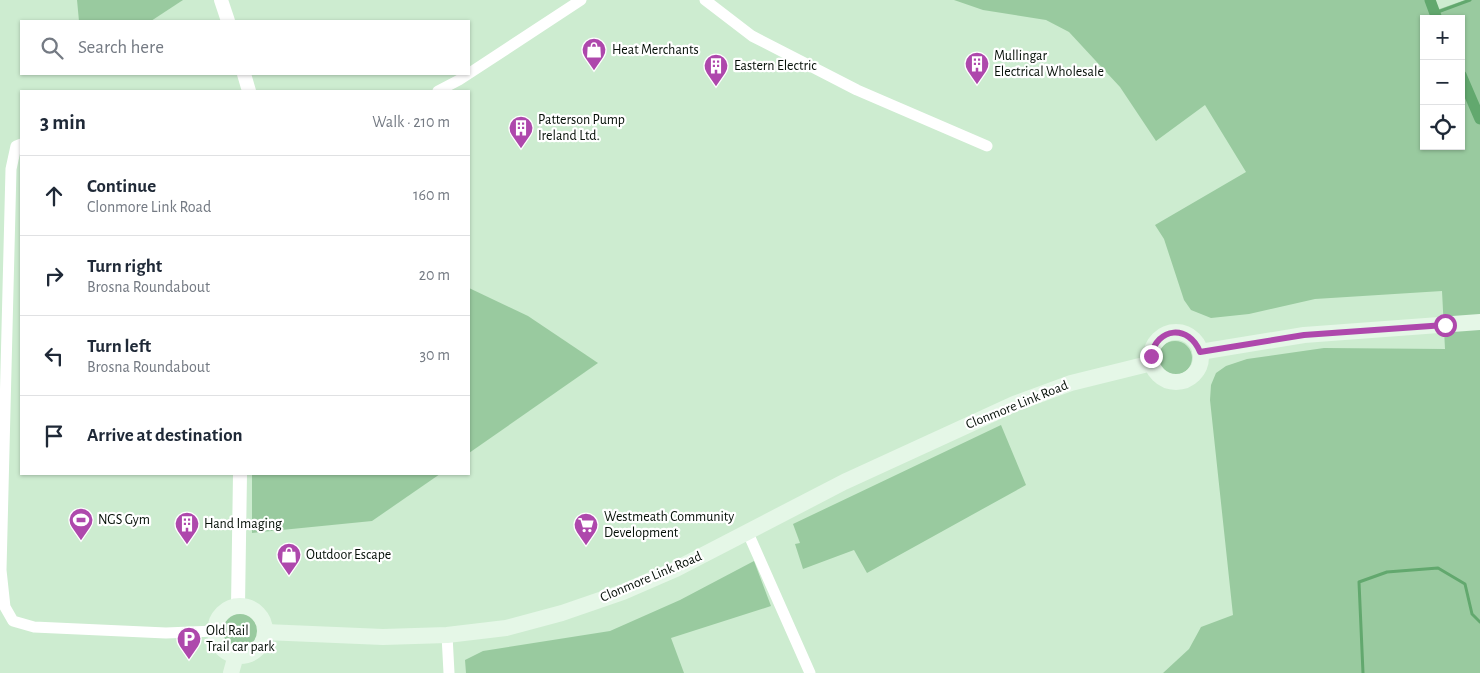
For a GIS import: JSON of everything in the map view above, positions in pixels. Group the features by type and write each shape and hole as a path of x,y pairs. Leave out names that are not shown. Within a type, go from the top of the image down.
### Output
{"main road":[{"path":"1200,352 1304,335 1480,322"},
{"path":"1177,332 1192,338 1200,352 1195,373 1183,381 1167,380 1155,371 1152,363 1152,348 1156,342 1169,333 1177,332"},
{"name":"Clonmore Link Road","path":"265,632 383,637 447,635 506,628 562,612 614,595 676,569 844,482 1014,404 1071,383 1152,363"},
{"path":"238,606 254,610 260,616 265,632 259,647 252,652 236,656 223,650 216,638 215,630 220,617 231,608 238,606"},
{"path":"231,673 236,656"}],"street":[{"path":"221,0 228,20"},
{"path":"470,73 581,0"},
{"path":"704,0 752,36 857,90 987,146"},
{"path":"244,75 249,90"},
{"path":"440,90 467,75"},
{"path":"20,144 16,146 12,169 1,570 4,607 13,621 34,626 166,633 215,630"},
{"path":"238,606 240,475"},
{"path":"748,533 810,673"},
{"path":"447,635 449,673"}],"green space":[{"path":"77,0 183,0 153,20 79,20"},
{"path":"954,0 1429,0 1434,11 1465,0 1480,0 1480,673 1163,673 1189,649 1201,627 1233,615 1210,400 1211,385 1216,373 1226,366 1247,359 1324,348 1445,349 1442,291 1315,299 1249,314 1211,318 1191,310 1184,300 1164,239 1155,225 1246,172 1205,105 1156,141 1120,87 1069,32 1046,20 983,10"},
{"path":"470,288 528,316 598,363 470,452"},
{"path":"1175,341 1187,346 1192,358 1187,370 1175,375 1163,370 1158,358 1163,346"},
{"path":"1001,425 1026,485 867,573 854,550 803,569 795,544 800,543 793,524"},
{"path":"252,475 439,475 372,521 252,533"},
{"path":"754,561 771,606 671,638 684,673 466,673 465,660 483,651 610,631 680,600"},
{"path":"240,612 253,618 259,631 253,644 240,650 227,644 221,631 227,618"}],"waterway":[{"path":"1430,0 1436,15"},
{"path":"1435,13 1470,0"},
{"path":"1465,84 1480,119"},
{"path":"1363,673 1359,582 1387,572 1438,568 1465,584 1472,614 1480,622"}],"place":[{"name":"Heat Merchants","path":"594,71"},
{"name":"Mullingar Electrical Wholesale","path":"977,85"},
{"name":"Eastern Electric","path":"716,87"},
{"name":"Patterson Pump Ireland Ltd.","path":"521,149"},
{"name":"NGS Gym","path":"81,541"},
{"name":"Hand Imaging","path":"187,545"},
{"name":"Westmeath Community Development","path":"586,546"},
{"name":"Outdoor Escape","path":"289,576"},
{"name":"Old Rail Trail car park","path":"189,660"}],"route":[{"path":"1151,356 1152,348 1162,336 1177,332 1192,338 1200,352 1304,335 1445,325"}]}
